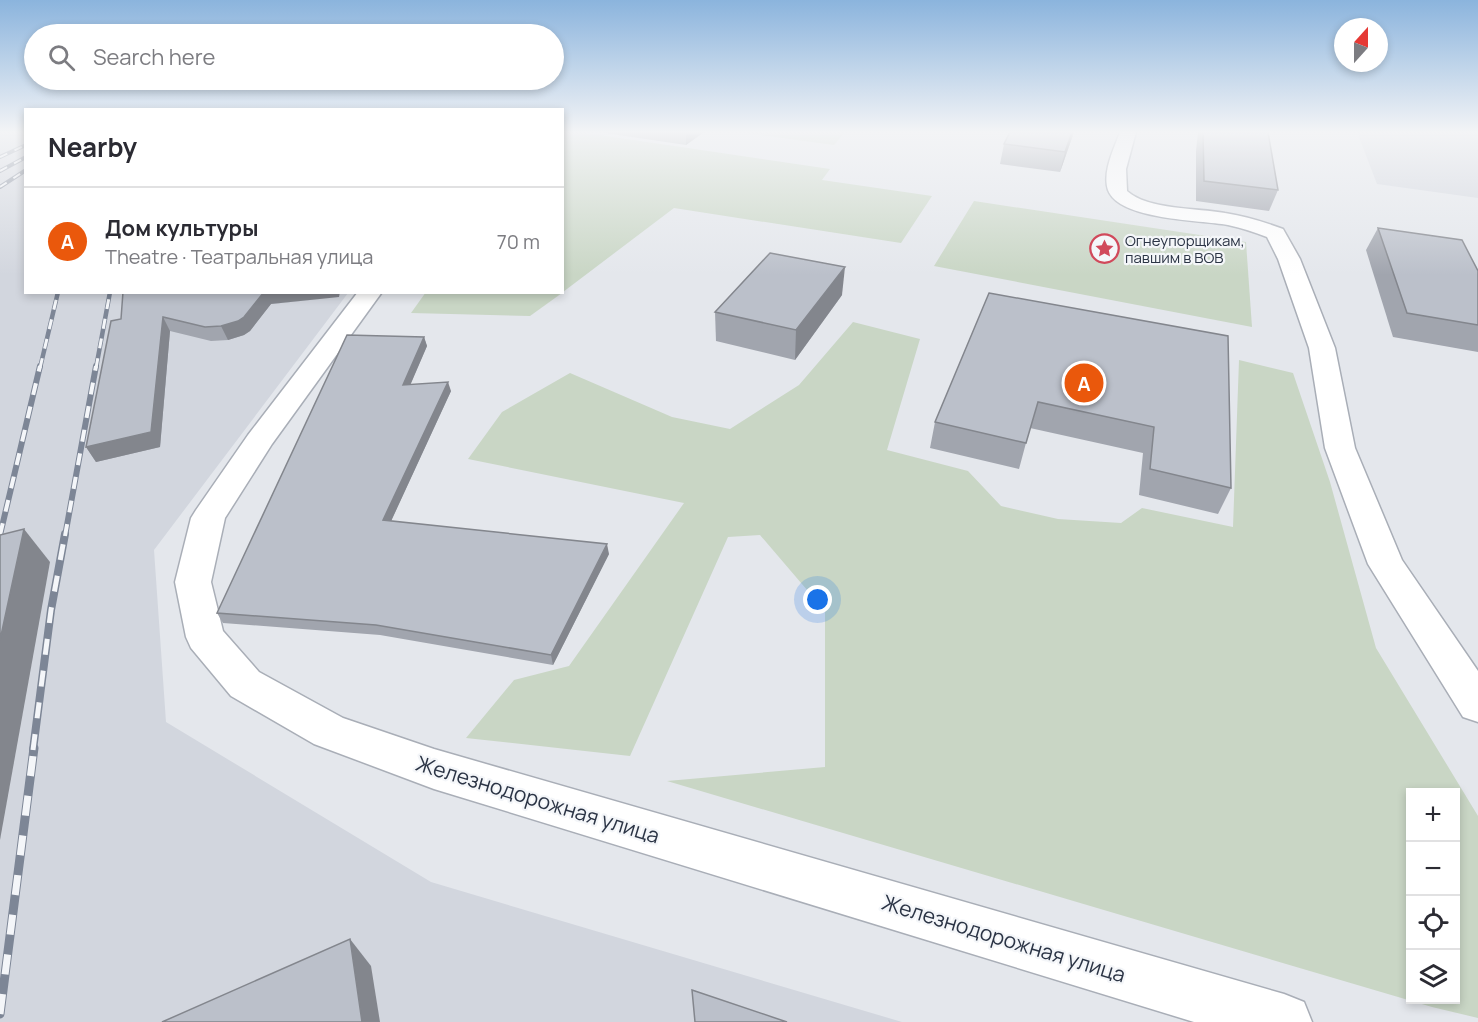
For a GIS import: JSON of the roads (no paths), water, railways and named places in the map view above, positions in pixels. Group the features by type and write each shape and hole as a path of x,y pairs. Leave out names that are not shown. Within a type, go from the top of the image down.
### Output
{"street":[{"path":"1117,180 1117,189 1122,197 1138,205 1227,218 1260,226 1276,233 1289,259 1322,348 1340,448 1386,564 1478,705"},
{"name":"Железнодорожная улица","path":"369,294 259,441 208,518 193,582 205,637 245,684 328,731 434,769 1284,1022"}],"railway":[{"path":"0,187 11,180"},
{"path":"40,368 58,294"},
{"path":"96,368 110,294"},
{"path":"0,535 40,366"},
{"path":"65,536 96,366"},
{"path":"33,750 51,610 65,534"},
{"path":"0,1014 34,748"}],"place":[{"name":"Огнеупорщикам, павшим в ВОВ","path":"1104,249"},
{"name":"Дом культуры","path":"1084,383"}]}
